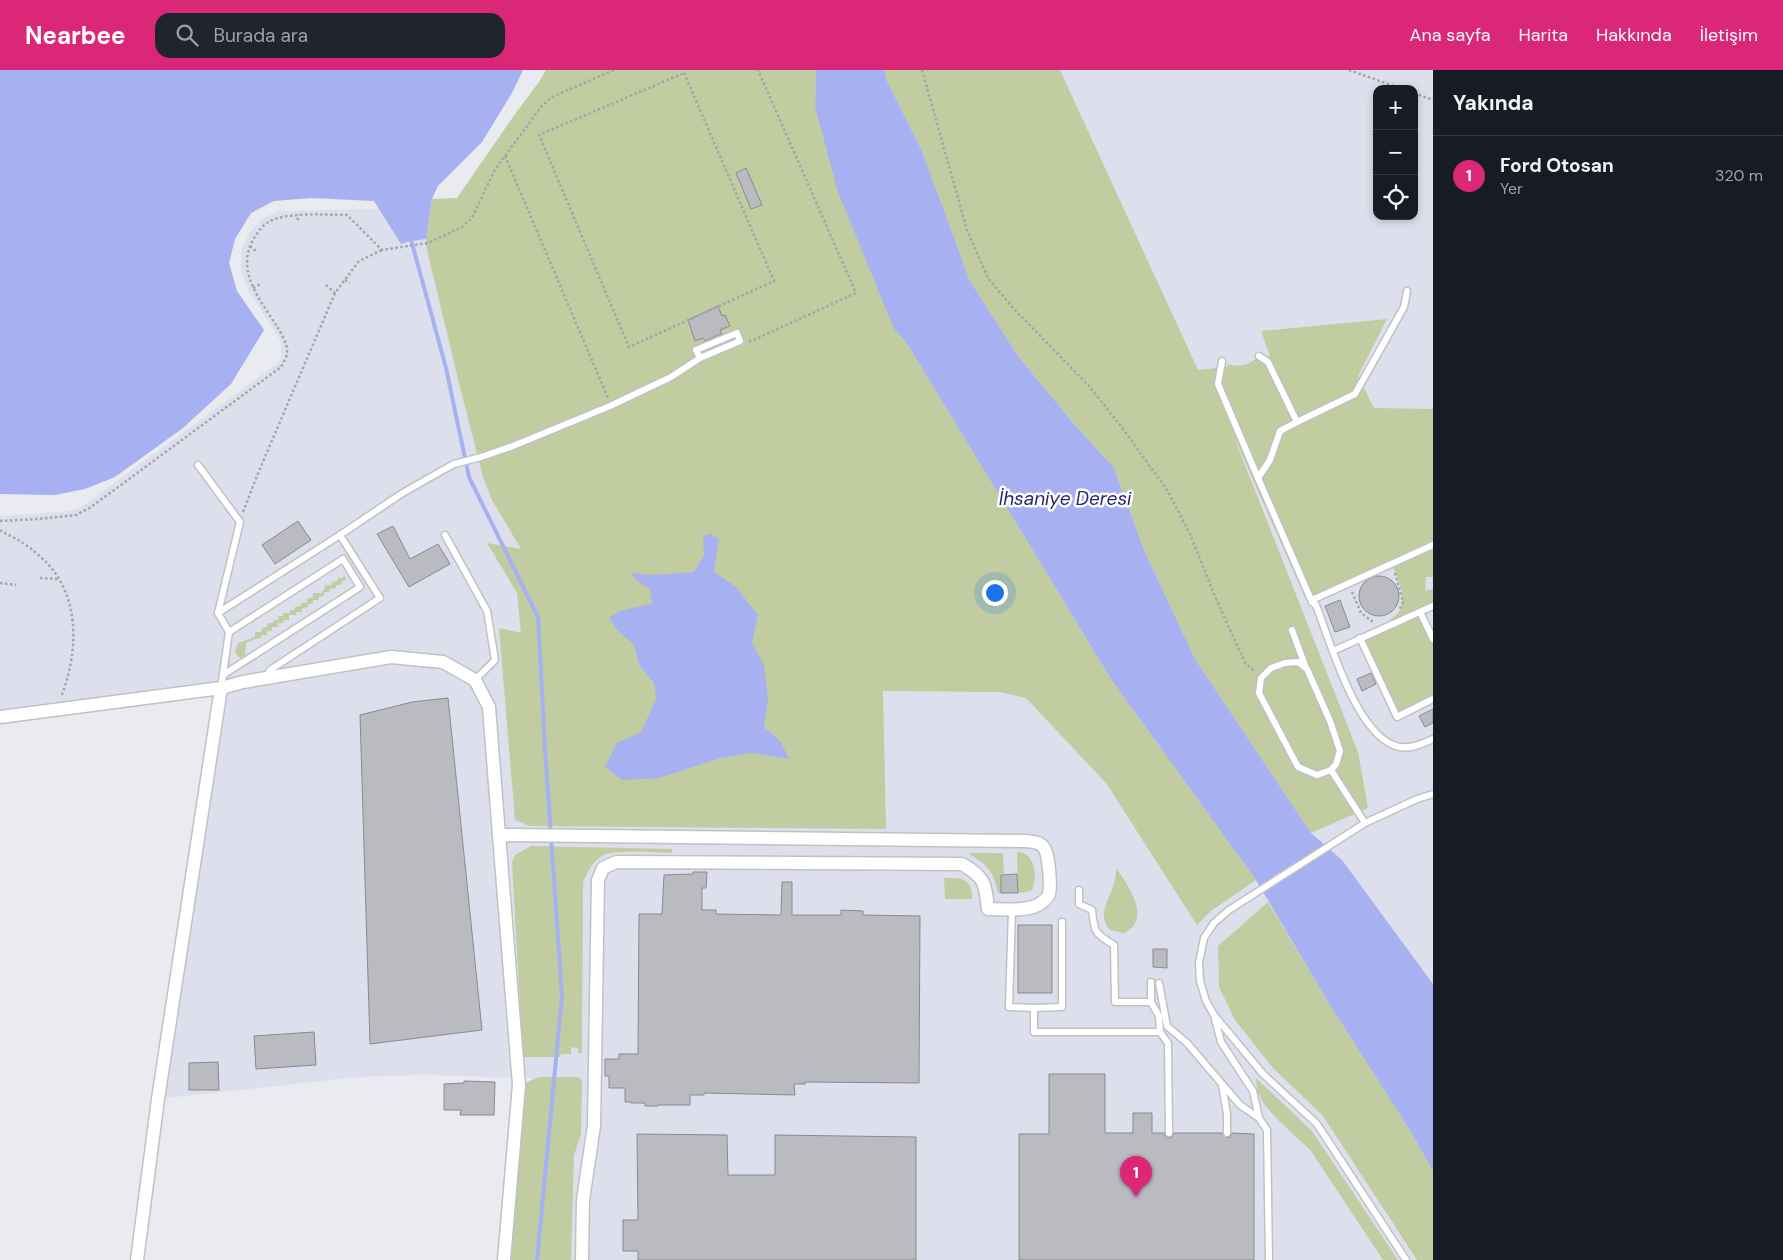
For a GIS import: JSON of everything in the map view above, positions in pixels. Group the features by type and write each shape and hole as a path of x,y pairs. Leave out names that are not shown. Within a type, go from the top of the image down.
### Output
{"street":[{"path":"0,717 221,688 243,682 391,657 443,662 475,680 489,707 520,1085 504,1260"},
{"path":"138,1260 158,1099 221,688"},
{"path":"499,835 1027,841 1038,843 1045,849 1049,858 1049,894 1043,902 1035,907 1012,909 988,909 985,884 976,872 962,864 616,862 603,868 598,880 594,1126 583,1200 582,1260"}],"lane":[{"path":"1258,478 1270,460 1280,431 1356,394 1404,307 1407,291"},
{"path":"218,613 340,536 401,494 454,464 481,458 513,446 611,405 671,377 700,358 740,341"},
{"path":"1259,356 1268,362 1297,422"},
{"path":"1222,360 1218,384 1365,721 1379,737 1394,746 1416,748 1433,739"},
{"path":"198,465 240,522 218,613 229,632 221,688"},
{"path":"445,535 487,611 494,660 475,680"},
{"path":"266,678 270,670 380,598 340,536"},
{"path":"1312,600 1433,545"},
{"path":"223,675 360,587 343,559 229,632"},
{"path":"1333,651 1433,606"},
{"path":"1420,612 1433,639"},
{"path":"1292,630 1330,721 1340,751 1336,764 1331,770 1317,775 1298,767 1259,693 1261,678 1272,668 1298,662 1307,669"},
{"path":"1360,638 1397,717 1433,699"},
{"path":"1331,770 1365,823"},
{"path":"1406,1260 1317,1124 1262,1074 1214,1015 1206,1001 1200,981 1199,963 1204,938 1214,923 1229,910 1365,823 1417,799 1433,794"},
{"path":"1079,890 1078,904 1092,910 1093,926 1098,936 1114,946 1115,1002 1151,1002"},
{"path":"1012,909 1009,1007 1062,1007 1062,922"},
{"path":"1151,982 1151,1002 1159,1016 1160,1032 1168,1044 1169,1133"},
{"path":"1159,983 1166,1026 1187,1043 1240,1105 1259,1118"},
{"path":"1034,1008 1034,1032 1160,1032"},
{"path":"1214,1015 1221,1042 1253,1091 1259,1118 1267,1130 1269,1260"},
{"path":"1221,1083 1227,1114 1226,1133"}],"path":[{"path":"240,522 259,471 334,292 360,261 382,250 428,243 462,227 472,218 494,171 542,107 552,97 614,70"},
{"path":"740,341 748,342 856,293 758,70"},
{"path":"922,70 967,230 988,278 1013,308 1089,386 1167,490 1190,534 1245,663 1261,678"},
{"path":"1349,70 1391,85"},
{"path":"684,73 774,282 629,347 539,135 684,73"},
{"path":"1418,94 1433,100"},
{"path":"505,156 611,405"},
{"path":"0,521 76,515 92,507 281,367 288,354 286,344 281,332 253,288 246,267 250,246 257,233 268,222 290,215 347,215 382,250"},
{"path":"297,220 300,215"},
{"path":"250,246 256,251"},
{"path":"345,280 350,283"},
{"path":"253,288 262,283"},
{"path":"326,284 334,292"},
{"path":"0,530 24,543 47,563 60,579 69,602 74,626 72,652 67,682 60,699"},
{"path":"1392,564 1400,585 1403,602 1399,612 1394,616"},
{"path":"40,578 60,579"},
{"path":"0,583 16,585"},
{"path":"1348,585 1361,613 1372,621 1381,620"}],"shaded area":[{"path":"546,70 802,117 874,70 1433,70 1433,1260 515,1260 532,1078 424,1075 357,1077 158,1099 221,688 0,713 0,516 61,512 80,508 278,363 281,357 281,341 248,290 241,270 241,252 249,233 261,220 277,211 380,209 401,244 426,239 432,199 457,198"}],"green space":[{"path":"546,70 816,70 815,107 894,329 906,342 1111,679 1256,880 1211,911 1197,925 1106,783 1026,698 1000,692 883,691 886,829 530,826 515,820 499,628 521,633 517,593 487,543 521,549 492,500 483,477 426,246 426,239 432,199 457,198"},
{"path":"884,70 1060,70 1198,370 1227,367 1227,364 1244,365 1252,362 1259,356 1263,358 1270,356 1261,331 1387,319 1358,376 1374,408 1433,409 1433,540 1306,600 1232,432 1358,752 1368,808 1311,833 1195,659 1144,550 1114,468 1074,424 1018,356 970,281 922,151 887,81"},
{"path":"1433,545 1433,577 1426,577 1425,591 1433,589 1433,606 1420,612 1433,639 1433,699 1397,717 1360,638 1392,624 1390,620 1398,613 1401,607 1401,588 1392,564"},
{"path":"344,574 346,580 342,581 341,585 336,585 336,588 330,589 329,592 324,592 324,596 319,597 318,600 313,600 313,603 308,604 308,607 302,608 302,612 296,612 296,615 289,615 289,620 278,623 278,627 272,627 272,631 267,631 267,635 262,635 261,638 246,643 245,655 241,658 237,656 235,651 238,643 255,637 255,632 261,632 262,628 267,627 268,623 273,623 274,620 278,620 278,616 283,616 283,613 290,613 290,610 301,606 301,603 307,603 307,599 313,597 313,593 322,593 326,585 331,585 338,578 343,578"},
{"path":"531,846 672,849 672,853 625,852 602,856 593,864 583,882 582,1053 578,1053 578,1048 571,1047 571,1054 561,1054 560,1057 523,1057 512,862 515,855"},
{"path":"1017,852 1028,856 1034,867 1035,879 1031,891 1018,893"},
{"path":"968,853 1003,853 1004,874 1001,875 1001,893 998,893 994,879 988,869"},
{"path":"1116,868 1131,893 1137,911 1137,920 1124,933 1110,930 1105,923 1104,916 1105,908 1114,885"},
{"path":"944,878 961,879 968,883 972,892 972,899 945,899"},
{"path":"1268,902 1328,1002 1411,1132 1433,1171 1433,1260 1417,1260 1323,1116 1273,1068 1235,1020 1219,987 1218,946"},
{"path":"539,1077 578,1077 582,1080 581,1134 574,1155 571,1260 508,1260 525,1083"},
{"path":"1256,1078 1312,1131 1398,1260 1383,1260 1311,1151 1264,1104 1257,1091"}],"water":[{"path":"0,70 523,70 512,93 482,142 438,186 432,199 426,239 413,241 411,239 412,241 401,244 374,201 311,198 274,201 251,213 235,239 229,263 237,291 264,330 231,384 183,428 115,477 85,489 55,495 0,494"},
{"name":"İhsaniye Deresi","path":"816,70 884,70 887,81 922,151 970,281 1018,356 1074,424 1114,468 1144,550 1195,659 1311,833 1342,860 1433,984 1433,1171 1411,1132 1328,1002 1256,880 1111,679 906,342 894,329 838,192 815,107"},
{"path":"711,534 719,539 714,572 735,586 758,615 752,643 764,665 768,699 764,727 781,742 789,759 751,753 721,758 659,778 622,780 605,767 617,743 641,732 656,699 654,683 639,665 634,645 617,630 609,618 619,611 652,604 650,589 636,580 631,573 654,575 694,572 704,555 703,536"}],"building":[{"path":"746,168 762,205 751,209 736,173"},
{"path":"718,306 722,316 725,315 730,326 720,330 722,334 705,341 703,338 695,341 688,320"},
{"path":"298,521 311,540 275,564 262,545"},
{"path":"393,526 410,559 438,544 450,564 409,587 377,534"},
{"path":"1379,576 1393,582 1399,596 1393,610 1379,616 1365,610 1359,596 1365,582"},
{"path":"1340,600 1350,627 1335,632 1325,606"},
{"path":"1371,673 1376,684 1362,691 1357,679"},
{"path":"448,698 482,1030 370,1044 360,715 412,702"},
{"path":"1433,709 1433,723 1425,727 1419,716"},
{"path":"693,872 707,872 706,888 702,888 702,910 716,910 716,914 781,915 782,882 792,882 792,915 841,915 841,910 863,911 863,915 920,916 919,1083 805,1082 805,1084 794,1084 795,1095 704,1093 704,1095 690,1095 690,1105 658,1106 645,1106 645,1103 625,1102 625,1088 609,1088 609,1076 605,1076 605,1059 619,1059 619,1054 638,1054 639,914 662,914 664,875 693,874"},
{"path":"1017,874 1018,893 1001,893 1001,875"},
{"path":"1018,925 1052,925 1052,993 1018,993"},
{"path":"1153,949 1167,949 1167,968 1153,967"},
{"path":"314,1032 316,1065 256,1069 254,1036"},
{"path":"218,1062 219,1090 189,1090 189,1063"},
{"path":"1049,1074 1105,1074 1105,1133 1133,1133 1133,1113 1152,1113 1152,1133 1164,1133 1169,1138 1174,1133 1222,1133 1227,1138 1232,1133 1254,1134 1254,1260 1019,1260 1019,1134 1049,1134"},
{"path":"464,1081 495,1082 494,1115 460,1115 461,1110 444,1110 444,1084 464,1083"},
{"path":"637,1134 727,1135 728,1175 775,1175 775,1135 916,1137 916,1260 638,1260 638,1251 623,1251 623,1220 638,1220"}],"waterway":[{"path":"410,236 446,368 469,477 538,617 562,996 537,1260"}],"place":[{"name":"Ford Otosan","path":"1136,1197"}]}
